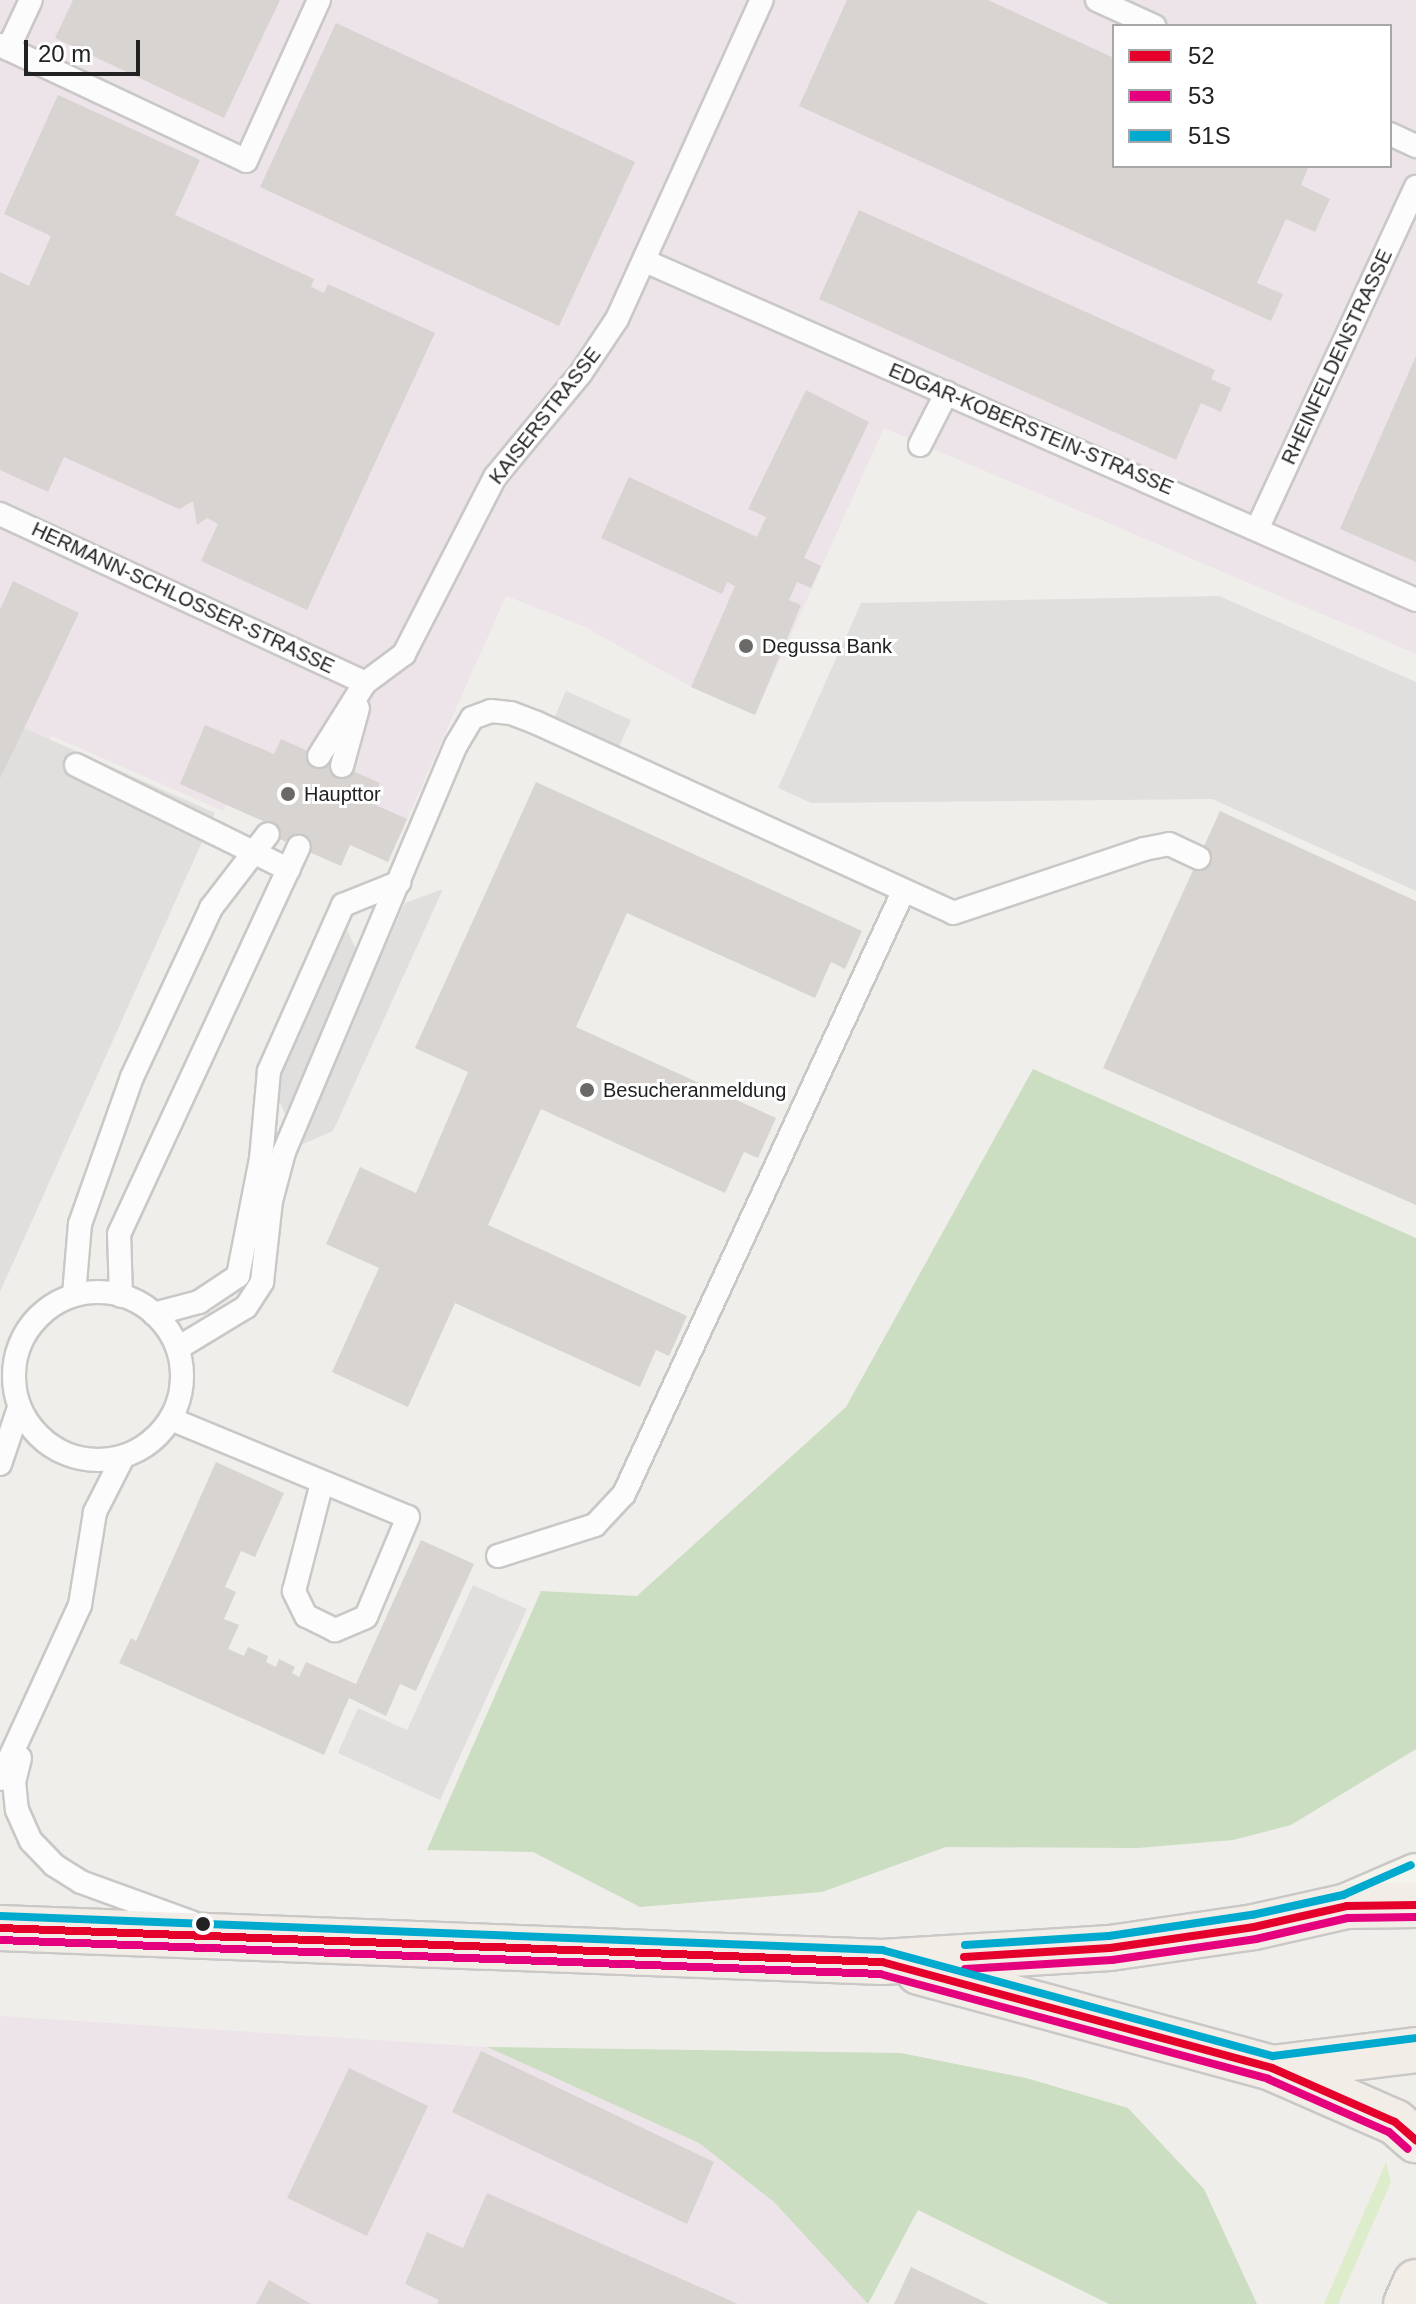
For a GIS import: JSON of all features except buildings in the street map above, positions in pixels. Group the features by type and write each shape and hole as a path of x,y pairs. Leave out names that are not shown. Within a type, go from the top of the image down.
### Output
{"main road":[{"path":"0,1928 882,1962 1110,1948 1254,1927 1347,1906 1416,1876"},
{"path":"1347,1906 1416,1905"},
{"path":"882,1962 1272,2068 1395,2122 1416,2140"},
{"path":"1272,2068 1416,2050"},
{"path":"1406,2304 1416,2282"}],"lane":[{"path":"31,0 4,47 246,161 319,0"},
{"name":"KAISERSTRASSE","path":"319,756 365,683 404,654 495,477 581,373 645,261 762,0"},
{"path":"1097,0 1150,24"},
{"path":"1392,135 1416,146"},
{"name":"RHEINFELDENSTRASSE","path":"1258,527 1416,187"},
{"name":"EDGAR-KOBERSTEIN-STRASSE","path":"645,261 1258,527 1416,600"},
{"path":"920,445 947,392"},
{"name":"HERMANN-SCHLOSSER-STRASSE","path":"0,514 365,683"},
{"path":"342,766 365,683"},
{"path":"178,1348 246,1307 262,1282 271,1201 284,1152 456,745 472,718 491,711 537,723 942,910 964,912 1144,849 1169,844 1199,858"},
{"path":"76,765 289,870"},
{"path":"74,1295 80,1224 132,1077 211,908 268,834"},
{"path":"121,1296 119,1234 299,847"},
{"path":"154,1314 199,1302 238,1276 261,1159 269,1071 343,905 400,882"},
{"path":"498,1556 595,1525 624,1494 903,892"},
{"path":"74,1295 121,1296 154,1314 178,1348 180,1398 159,1436 123,1457 83,1460 63,1453 34,1432 19,1408 14,1384 19,1345 37,1317 74,1295"},
{"path":"0,1464 19,1408"},
{"path":"171,1419 408,1517 366,1617 335,1630 306,1616 294,1591 322,1483"},
{"path":"0,1779 27,1727 80,1605 95,1512 123,1457"},
{"path":"27,1727 14,1795 31,1841 41,1852 81,1882 230,1937"}],"shaded area":[{"path":"0,0 1416,0 1416,654 884,428 755,715 691,687 585,627 506,596 397,842 243,771 223,811 52,736 0,815"},
{"path":"1219,596 1416,682 1416,891 1212,799 811,803 778,788 861,603"},
{"path":"566,691 631,720 619,747 554,718"},
{"path":"24,728 215,813 0,1292 0,779"},
{"path":"443,889 333,1131 296,1147 405,903"},
{"path":"345,925 358,954 285,1114 274,1089"},
{"path":"473,1585 527,1609 440,1800 338,1753 358,1708 407,1730"},
{"path":"0,2016 487,2047 699,2143 774,2202 868,2304 0,2304"}],"green space":[{"path":"1033,1069 1416,1238 1416,1749 1291,1825 1233,1840 1138,1848 946,1847 822,1892 640,1907 533,1852 427,1850 541,1591 637,1596 846,1407"},
{"path":"487,2047 901,2053 1026,2078 1128,2108 1204,2189 1257,2304 1109,2304 918,2210 868,2304 774,2202 699,2143"},
{"path":"1386,2162 1391,2182 1338,2304 1324,2304"}],"transit line":[{"name":"51S","path":"965,1945 1109,1936 1252,1915 1343,1895 1411,1865"},
{"name":"52","path":"964,1957 1110,1948 1254,1927 1347,1906 1416,1905"},
{"name":"51S","path":"0,1916 882,1950 1273,2056 1415,2038"},
{"name":"53","path":"965,1969 1112,1960 1256,1939 1348,1918 1416,1917"},
{"name":"52","path":"0,1928 882,1962 1272,2068 1395,2122 1416,2140"},
{"name":"53","path":"0,1940 880,1974 1268,2079 1389,2132 1408,2149"}],"place":[{"name":"Degussa Bank","path":"746,646"},
{"name":"Haupttor","path":"288,794"},
{"name":"Besucheranmeldung","path":"587,1090"}]}
